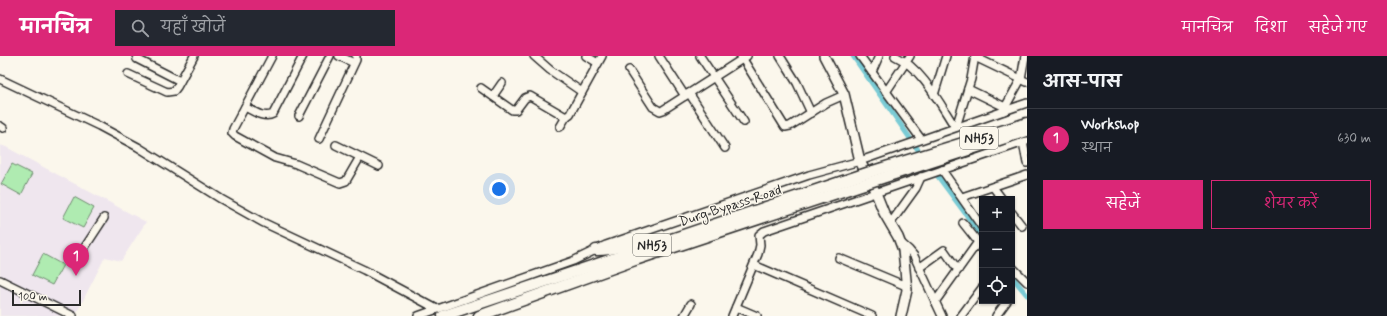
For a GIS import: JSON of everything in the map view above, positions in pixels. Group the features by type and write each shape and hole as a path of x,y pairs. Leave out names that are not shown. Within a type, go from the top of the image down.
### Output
{"highway":[{"name":"Durg Bypass Road","path":"935,156 1027,124"},
{"name":"Durg Bypass Road","path":"479,316 914,162 1027,131"},
{"name":"Durg Bypass Road","path":"440,312 863,180"},
{"path":"596,250 612,249 640,242 661,242"}],"main road":[{"path":"824,56 844,95 860,161 876,193 879,204 903,250 907,290 901,316"}],"street":[{"path":"128,74 167,92 174,91 194,56"},
{"path":"272,56 233,130 232,133 234,136 275,158 296,164 340,183 346,181 360,157"},
{"path":"245,107 263,115 269,116 273,114 303,56"},
{"path":"300,116 330,56"},
{"path":"319,139 355,60 339,56"},
{"path":"534,56 550,70 582,92"},
{"path":"586,56 598,64"},
{"path":"560,127 566,117 570,114 602,56"},
{"path":"660,56 725,148"},
{"path":"700,56 744,122"},
{"path":"780,56 797,82 811,112"},
{"path":"860,56 921,139"},
{"path":"872,72 879,56"},
{"path":"895,56 909,59 956,127"},
{"path":"934,95 946,56"},
{"path":"1004,109 1024,80 1025,56"},
{"path":"629,70 653,107 663,110 714,78 743,57 785,127 790,126 826,103 844,95"},
{"path":"956,127 968,89 975,57 1024,80"},
{"path":"137,59 180,81"},
{"path":"886,92 909,59"},
{"path":"0,79 99,126 138,147 220,199 262,222 364,270 440,312"},
{"path":"493,96 502,83"},
{"path":"481,88 508,107 516,110 525,98 530,96 566,117"},
{"path":"968,89 1004,109"},
{"path":"418,316 440,312 573,261 618,241 809,175 860,161 1027,102"},
{"path":"732,316 754,265 759,249 759,235 764,232 1025,142 1027,163"},
{"path":"336,145 379,166"},
{"path":"942,170 979,223"},
{"path":"890,224 916,188 922,177"},
{"path":"962,198 1026,177"},
{"path":"993,187 1000,196"},
{"path":"1015,217 1022,226"},
{"path":"83,250 104,218"},
{"path":"963,223 979,244"},
{"path":"899,241 912,253 942,316"},
{"path":"935,302 958,270 979,246"},
{"path":"919,268 944,250 958,270"},
{"path":"839,258 906,286"},
{"path":"754,265 872,316"},
{"path":"1015,271 1027,282"},
{"path":"0,280 71,314"},
{"path":"961,316 979,292"},
{"path":"684,316 691,304"},
{"path":"996,316 1005,304"},
{"path":"736,307 757,316"}],"shaded area":[{"path":"0,145 146,222 121,261 105,257 75,316 0,316"}],"green space":[{"path":"12,164 32,174 21,195 1,184"},
{"path":"74,197 94,208 83,228 63,218"},
{"path":"43,254 63,265 52,285 32,275"}],"waterway":[{"path":"853,56 923,157"},
{"path":"928,163 979,232"},
{"path":"1015,281 1027,295"}],"place":[{"name":"Workshop","path":"76,276"}]}
